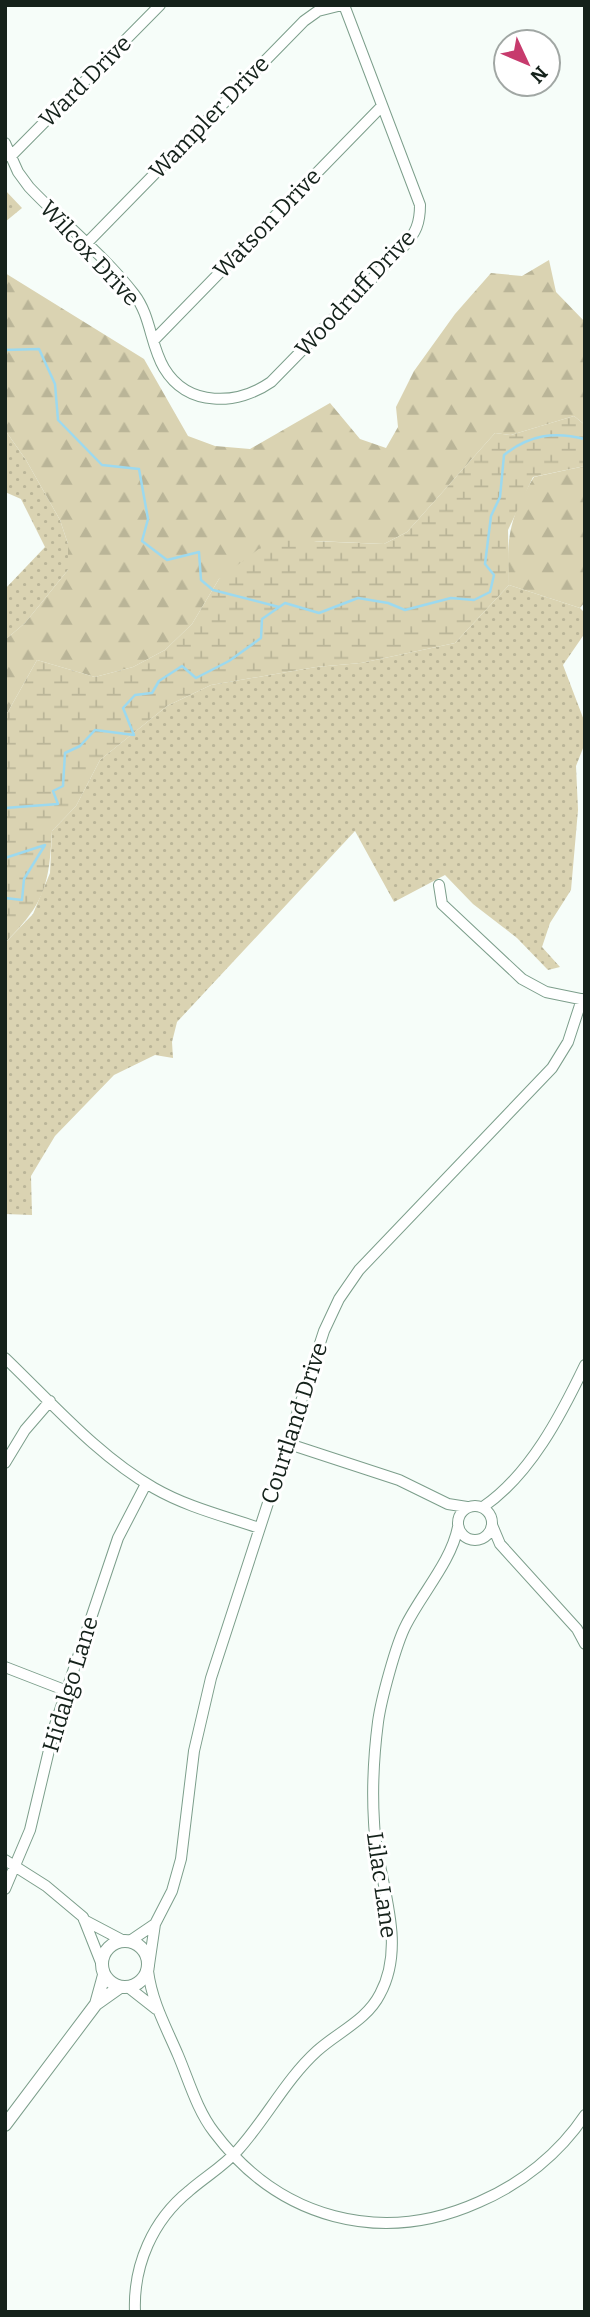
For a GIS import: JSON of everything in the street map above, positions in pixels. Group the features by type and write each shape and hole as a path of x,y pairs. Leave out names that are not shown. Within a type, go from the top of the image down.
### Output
{"street":[{"name":"Ward Drive","path":"10,157 160,5"},
{"name":"Woodruff Drive","path":"238,399 271,382 414,234 420,220 420,205 343,5"},
{"name":"Wampler Drive","path":"86,244 304,21 318,10 343,5"},
{"name":"Watson Drive","path":"154,340 381,107"},
{"name":"Wilcox Drive","path":"5,143 10,157 29,187 136,297 164,368 186,389 211,399 238,399"},
{"path":"439,885 442,904 522,979 545,992 583,999"},
{"name":"Courtland Drive","path":"148,1968 155,1924 178,1871 202,1714 311,1363 339,1299 359,1270 552,1068 568,1042 583,999"},
{"path":"5,1358 112,1459 146,1483 188,1504 260,1528"},
{"path":"484,1538 489,1516 499,1496 537,1449 585,1365"},
{"path":"5,1463 25,1430 50,1401"},
{"path":"286,1443 399,1480 448,1504 467,1507 489,1516 500,1544 577,1629 585,1644"},
{"name":"Hidalgo Lane","path":"5,1889 32,1824 50,1745 119,1534 146,1483"},
{"path":"448,1504 468,1539"},
{"path":"458,1522 467,1507"},
{"name":"Lilac Lane","path":"135,2312 134,2291 140,2263 156,2229 170,2208 234,2155 303,2065 365,2013 380,1996 386,1977 391,1922 374,1823 379,1720 404,1627 454,1546 458,1522"},
{"path":"454,1546 468,1539 484,1538 500,1544"},
{"path":"5,1667 67,1691"},
{"path":"5,1860 56,1894 84,1920 142,1947 156,2009 202,2114 234,2155 261,2178 314,2211 371,2224 431,2219 465,2208 523,2179 567,2139 585,2115"},
{"path":"84,1920 103,1970 156,2009"},
{"path":"96,2004 105,1951 155,1924"},
{"path":"5,2125 96,2004 124,1987 140,1982 148,1968"}],"green space":[{"path":"5,190 22,208 5,222"},
{"path":"549,260 556,292 585,322 585,425 574,416 511,435 495,433 407,532 384,544 316,541 219,579 192,624 165,650 133,667 95,677 37,660 5,717 5,640 25,623 68,570 68,544 60,520 26,460 5,430 5,273 144,359 188,436 215,446 250,449 330,403 360,439 386,448 398,427 396,407 414,371 455,314 491,273 522,276"},
{"path":"574,416 585,425 585,466 533,477 508,530 509,585 455,643 361,663 316,667 211,685 167,706 100,760 76,806 52,831 49,866 37,904 5,943 5,717 37,660 95,677 133,667 165,650 192,624 219,579 268,542 286,540 384,544 407,532 495,433 511,435"},
{"path":"5,430 26,460 60,520 68,544 68,570 25,623 5,640 5,589 45,547 21,499 5,492"},
{"path":"585,466 585,602 580,608 509,585 508,554 514,517 534,477"},
{"path":"509,585 580,608 585,613 585,633 563,665 585,723 585,743 576,766 578,810 571,890 550,923 542,947 560,967 548,970 517,938 473,904 445,875 394,902 355,831 177,1022 172,1042 173,1058 155,1055 114,1075 55,1136 31,1176 32,1215 5,1214 5,943 33,914 50,873 52,831 76,806 100,760 167,706 211,685 316,667 361,663 455,643"}],"waterway":[{"path":"5,350 39,349 55,384 58,420 102,465 139,469 148,519 142,541 167,560 199,552 201,580 213,590 279,607"},
{"path":"5,808 58,804 53,791 63,786 65,753 80,746 95,730 134,735 123,708 135,695 152,693 159,681 182,666 196,678 229,661 261,638 262,619 285,603 319,613 358,598 388,603 405,610 451,598 474,600 490,592 494,575 485,564 491,516 500,497 504,455 513,448 542,436 563,435 585,439"},
{"path":"5,858 45,845 24,879 22,900 5,898"}]}
